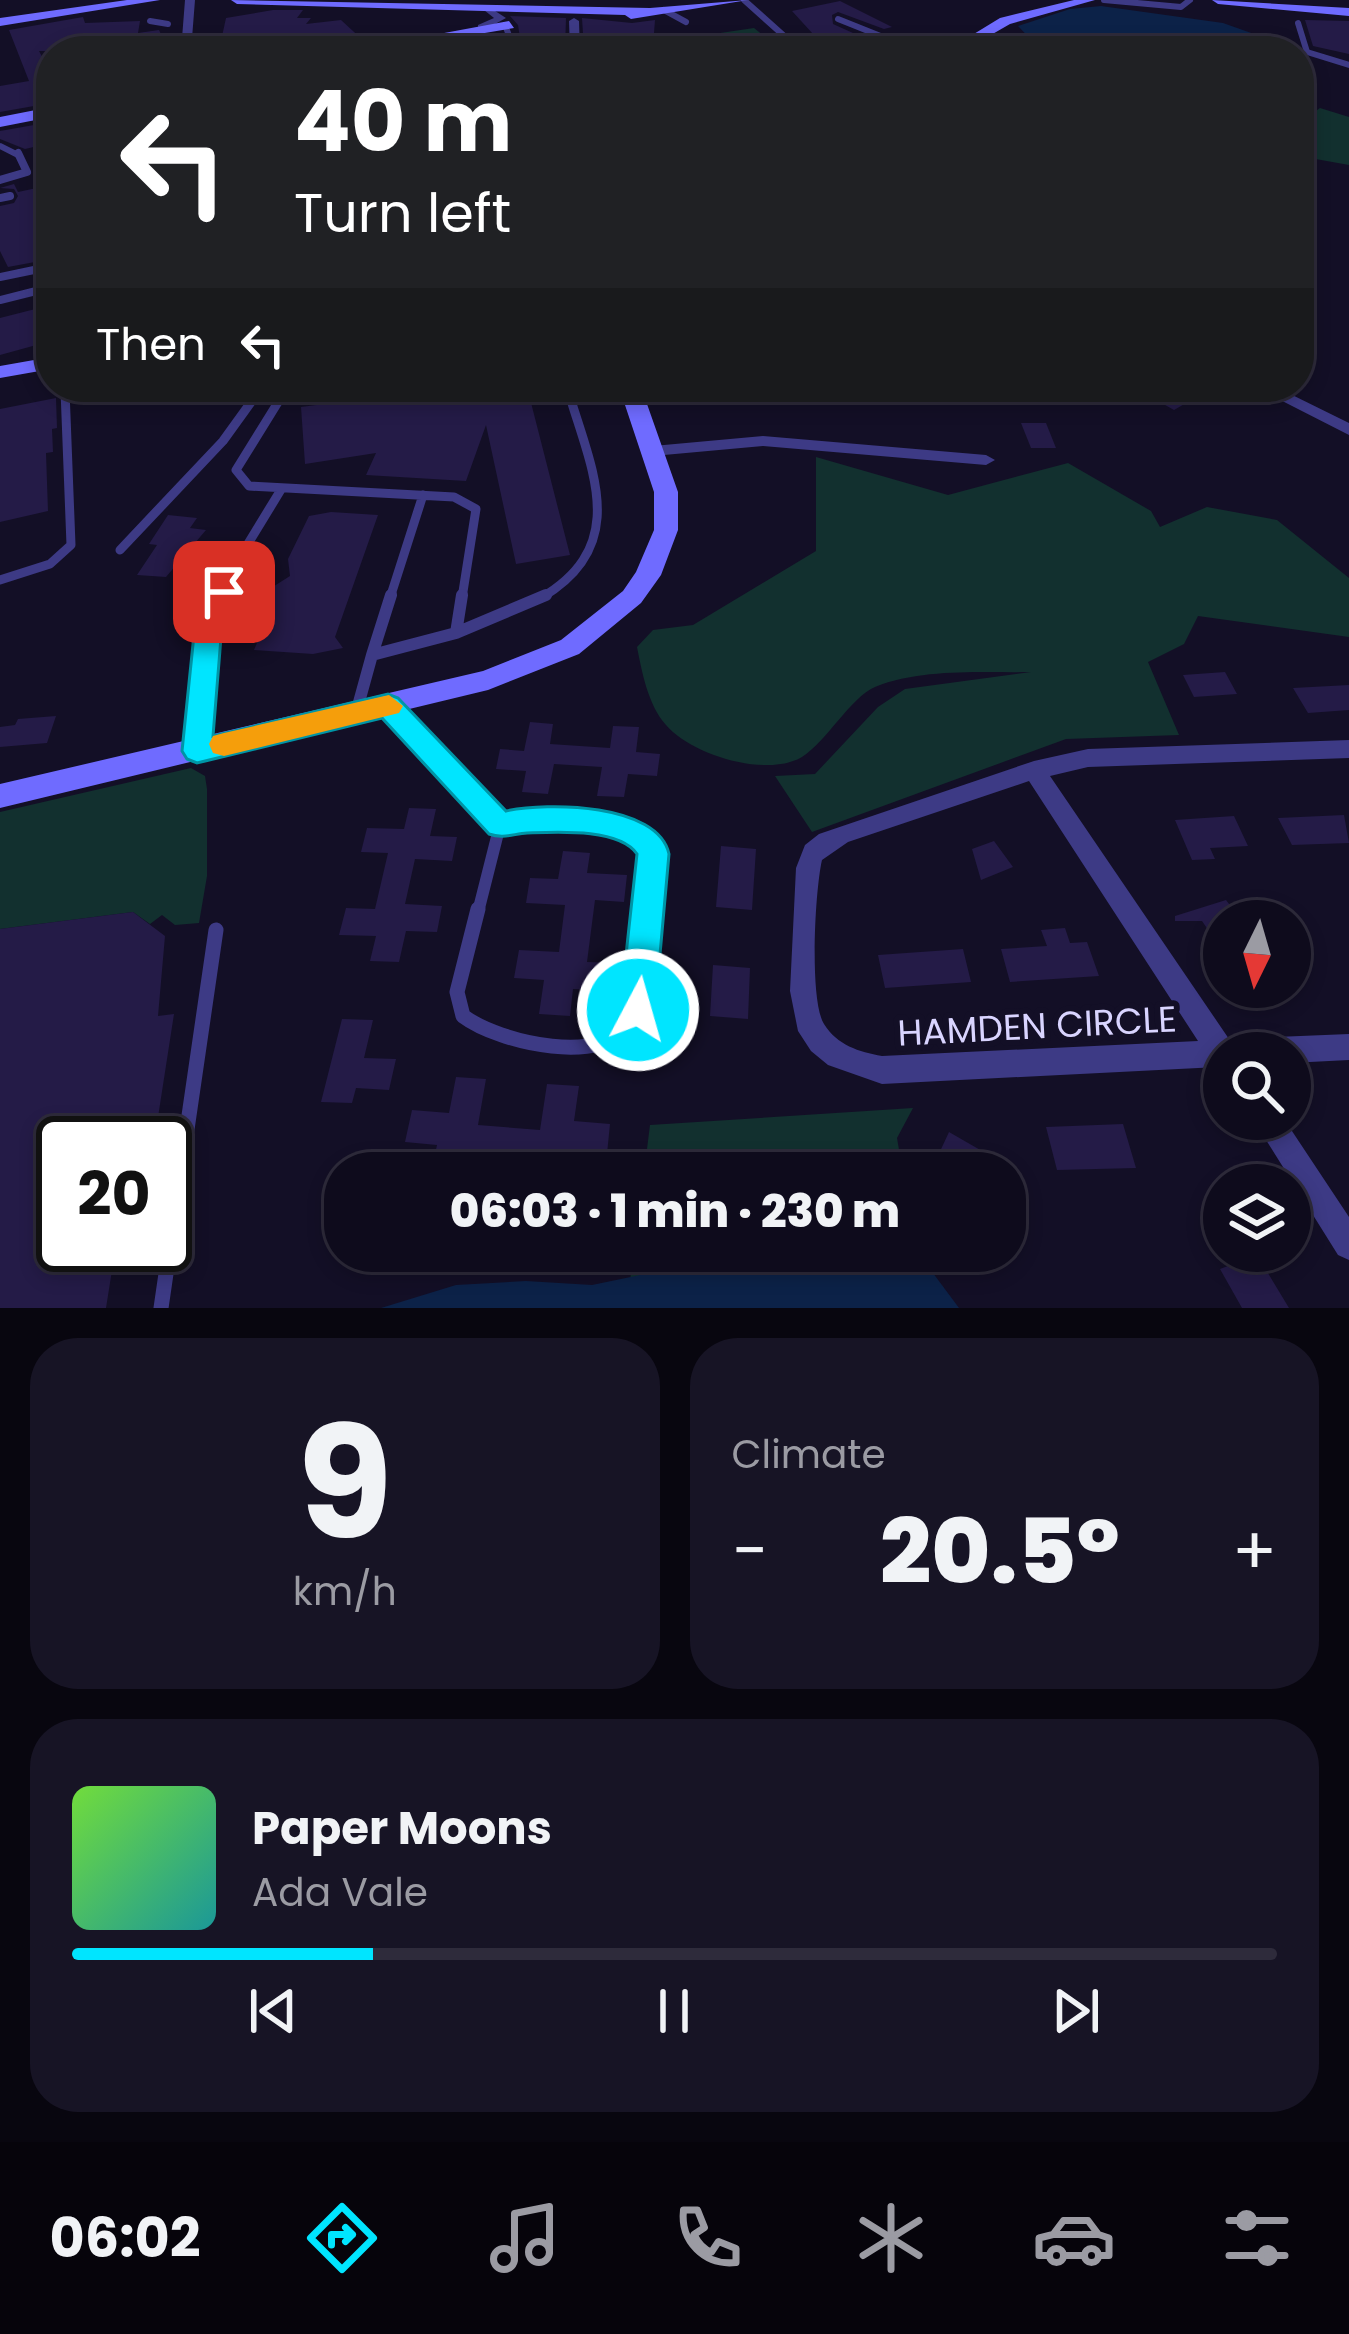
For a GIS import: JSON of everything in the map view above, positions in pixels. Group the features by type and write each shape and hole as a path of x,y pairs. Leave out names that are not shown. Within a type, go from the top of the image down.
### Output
{"main road":[{"path":"0,22 154,0"},
{"path":"237,0 578,11 743,0"},
{"path":"976,36 1047,7 1049,0"},
{"path":"1029,14 1089,0"},
{"path":"1218,0 1349,12"},
{"path":"434,36 578,11"},
{"path":"0,122 36,115"},
{"path":"0,372 36,366"},
{"path":"0,796 388,705 547,659 615,614 648,575 666,530 666,492 636,402"}],"street":[{"path":"189,36 190,0"},
{"path":"482,27 501,18 489,10"},
{"path":"1293,402 1349,430"},
{"path":"653,451 763,441 986,460"},
{"name":"HAMDEN CIRCLE","path":"1203,1056 882,1070 856,1066 821,1043 802,1005 808,862 813,853 840,835 1034,770 1088,758 1349,749"},
{"path":"1034,770 1208,1032"},
{"path":"1311,1049 1349,1047"},
{"path":"1281,1140 1349,1244"}],"lane":[{"path":"743,0 784,36"},
{"path":"1104,0 1181,7 1190,0"},
{"path":"664,8 686,22"},
{"path":"838,19 880,36"},
{"path":"150,21 168,24"},
{"path":"1298,23 1302,36"},
{"path":"505,25 509,36"},
{"path":"1314,54 1349,65"},
{"path":"0,146 18,152 27,172 0,180"},
{"path":"0,278 34,270"},
{"path":"0,300 36,291"},
{"path":"0,580 50,564 71,545 65,402"},
{"path":"120,550 223,441 251,402"},
{"path":"278,402 236,470 249,486 464,499 476,509 456,633"},
{"path":"372,656 532,606 564,581 590,548 598,505 571,402"},
{"path":"197,751 208,625 238,560 282,488"},
{"path":"356,713 424,495"},
{"path":"388,705 500,825"},
{"path":"522,820 598,823 630,829 652,845 638,1010 632,1024 614,1041 586,1046 513,1039 487,1034 463,1016 457,992 500,825 522,820"},
{"path":"161,1308 216,931"}],"green space":[{"path":"754,28 764,36 700,36"},
{"path":"1320,108 1349,117 1349,165 1314,159 1314,112"},
{"path":"816,457 948,495 1068,463 1151,511 1160,527 1207,507 1277,520 1349,578 1349,637 1198,616 1184,644 1148,662 1179,735 1066,739 812,832 775,776 815,774 878,707 905,689 1031,672 932,674 875,687 811,750 787,763 730,760 693,746 666,725 650,698 637,647 653,630 693,625 816,551"},
{"path":"191,768 205,776 207,789 207,876 199,923 175,925 162,915 150,924 133,912 0,929 0,812"},
{"path":"913,1108 897,1138 899,1152 647,1152 650,1125"},
{"path":"631,1272 678,1272 628,1295"}],"water":[{"path":"1101,6 1223,23 1257,36 1028,36 1018,26 1070,9"},
{"path":"655,1272 932,1272 959,1308 381,1308 456,1285 526,1281 592,1285"}],"building":[{"path":"840,1 892,27 884,29 838,12 832,15 833,24 860,36 820,36 792,11"},
{"path":"303,10 297,18 311,18 306,24 341,20 358,36 222,36 226,18"},
{"path":"510,16 566,18 565,36 520,36"},
{"path":"83,17 85,23 140,21 138,33 159,30 162,36 36,36 36,106 0,112 0,86 29,81 9,30"},
{"path":"582,18 632,23 655,20 654,33 583,36"},
{"path":"1305,20 1349,21 1349,54 1314,46 1314,36"},
{"path":"36,125 36,146 25,149 0,139 0,131"},
{"path":"14,184 18,192 36,188 36,262 8,267 0,251 0,206 14,203 18,196 14,189 0,188"},
{"path":"36,309 36,345 0,355 0,318"},
{"path":"56,402 57,428 52,429 53,452 46,453 48,511 0,522 0,409"},
{"path":"339,402 531,402 570,555 516,564 486,425 466,481 366,475 376,453 305,464 301,407"},
{"path":"1160,402 1188,402 1174,410"},
{"path":"1021,423 1046,423 1056,448 1031,448"},
{"path":"331,512 378,515 335,637 343,648 313,654 254,650 275,600 252,600 290,576 288,559 309,516"},
{"path":"168,515 197,518 190,528 206,530 166,577 137,575 157,545 149,544"},
{"path":"1225,672 1237,694 1194,697 1183,675"},
{"path":"1349,685 1349,710 1308,713 1293,688"},
{"path":"56,716 47,743 0,747 0,727 15,725 18,719"},
{"path":"530,722 553,724 550,744 610,748 613,726 639,727 636,752 660,754 657,776 628,774 624,797 597,796 602,767 554,764 548,794 522,792 526,771 496,769 500,749 524,751"},
{"path":"409,808 436,809 430,836 457,837 452,861 415,859 405,904 442,906 437,932 406,931 399,962 370,961 376,936 339,935 346,908 375,909 388,853 361,852 367,828 404,829"},
{"path":"1344,815 1349,843 1292,845 1278,818"},
{"path":"1234,816 1248,846 1210,848 1215,859 1192,860 1175,820"},
{"path":"994,841 1013,867 981,880 972,849"},
{"path":"721,846 756,849 752,910 716,907"},
{"path":"563,851 590,853 587,873 627,875 624,902 595,900 587,962 619,963 616,991 573,989 570,1016 539,1014 544,980 514,978 519,950 559,952 565,905 526,903 530,878 558,879"},
{"path":"1203,907 1203,922 1175,921 1175,916"},
{"path":"133,912 165,936 158,1016 174,1014 158,1116 36,1116 36,1272 112,1272 106,1308 0,1308 0,929"},
{"path":"1065,928 1070,943 1087,942 1099,976 1010,982 1001,949 1047,946 1041,930"},
{"path":"963,949 971,982 885,988 878,955"},
{"path":"713,965 750,968 748,1019 710,1016"},
{"path":"342,1019 373,1020 364,1058 396,1059 389,1090 356,1088 352,1103 321,1102"},
{"path":"456,1077 486,1079 478,1125 540,1130 547,1084 579,1086 574,1121 610,1124 607,1152 436,1152 437,1145 405,1142 412,1110 449,1113"},
{"path":"1123,1124 1136,1168 1057,1170 1046,1127"},
{"path":"949,1132 984,1152 940,1152"},
{"path":"1222,1272 1267,1272 1289,1308 1242,1308"}],"slow traffic":[{"path":"224,744 389,706"}],"route":[{"path":"224,592 208,625 197,751 388,705 500,825 522,820 598,823 638,832 652,845 653,854 638,1010"}]}
